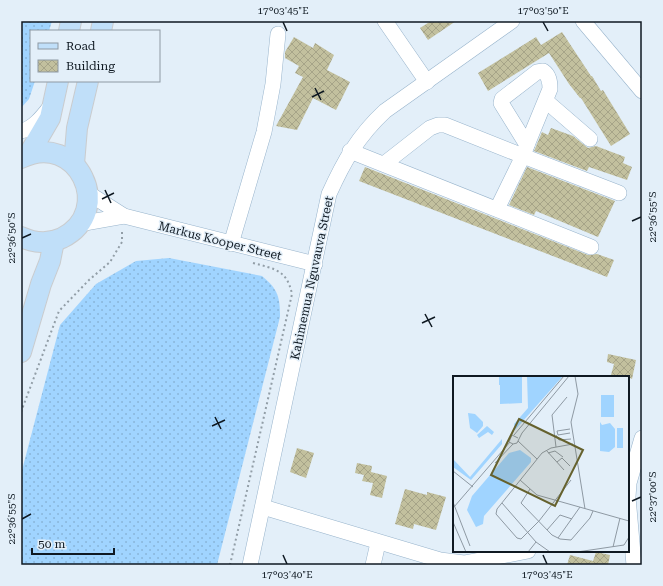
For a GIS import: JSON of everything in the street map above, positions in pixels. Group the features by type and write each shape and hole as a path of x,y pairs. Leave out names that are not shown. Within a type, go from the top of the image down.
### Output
{"main road":[{"path":"24,154 50,118 58,82"},
{"path":"74,164 77,128 88,82"},
{"path":"21,352 41,284 50,261 37,240 76,227 86,209 88,193 84,178 74,164 55,153 40,152 24,154"}],"street":[{"path":"385,21 427,82"},
{"name":"Kahimemua Nguvauva Street","path":"250,565 329,194 339,170 350,151 367,128 385,111 512,21"},
{"path":"583,21 642,91"},
{"path":"231,244 264,132 273,84 278,34"},
{"path":"497,209 525,150 550,89 550,81 547,74 542,71 537,72 502,99 502,107 525,150"},
{"path":"546,101 590,139"},
{"path":"21,131 26,130 41,118 53,104"},
{"path":"384,164 430,128 438,125 445,125 525,150 618,193"},
{"path":"350,151 591,247"},
{"path":"88,193 124,216"},
{"path":"76,227 124,216"},
{"name":"Markus Kooper Street","path":"124,216 315,264"},
{"path":"629,483 642,438"},
{"path":"629,503 634,532 634,565"},
{"path":"263,507 378,543 452,562 464,563 523,552"},
{"path":"373,565 378,543"}],"path":[{"path":"21,412 59,311 89,280 110,262 122,242 122,224 124,216"},
{"path":"230,565 292,294 290,284 282,272 249,262"}],"shaded area":[{"path":"21,21 52,21 49,30 30,30 30,82 35,82 29,99 21,108"},
{"path":"169,258 262,276 275,289 279,299 280,317 217,565 21,565 21,474 60,325 96,284 136,261"}],"building":[{"path":"431,21 456,21 428,40 420,28"},
{"path":"562,32 601,91 603,90 630,134 611,146 581,98 569,84 549,53 488,91 478,73 536,37 541,45"},
{"path":"294,37 313,48 315,43 334,55 327,70 350,82 336,110 313,98 297,130 276,126 303,77 295,73 299,66 285,58 285,52"},
{"path":"551,128 573,136 588,148 596,146 625,157 623,163 632,167 627,180 589,167 587,171 534,151 542,132 548,135"},
{"path":"365,167 588,255 597,254 614,260 607,277 359,181"},
{"path":"527,167 615,201 598,237 536,211 534,215 509,205"},
{"path":"608,354 636,360 632,379 629,376 611,375 614,364 607,362"},
{"path":"297,448 314,453 306,478 290,472"},
{"path":"357,463 372,466 371,472 387,476 382,498 370,495 373,483 362,481 364,475 355,473"},
{"path":"405,489 427,495 427,492 446,497 436,530 414,524 413,529 395,524"},
{"path":"596,552 610,555 608,565 567,565 570,555 593,561"}]}
